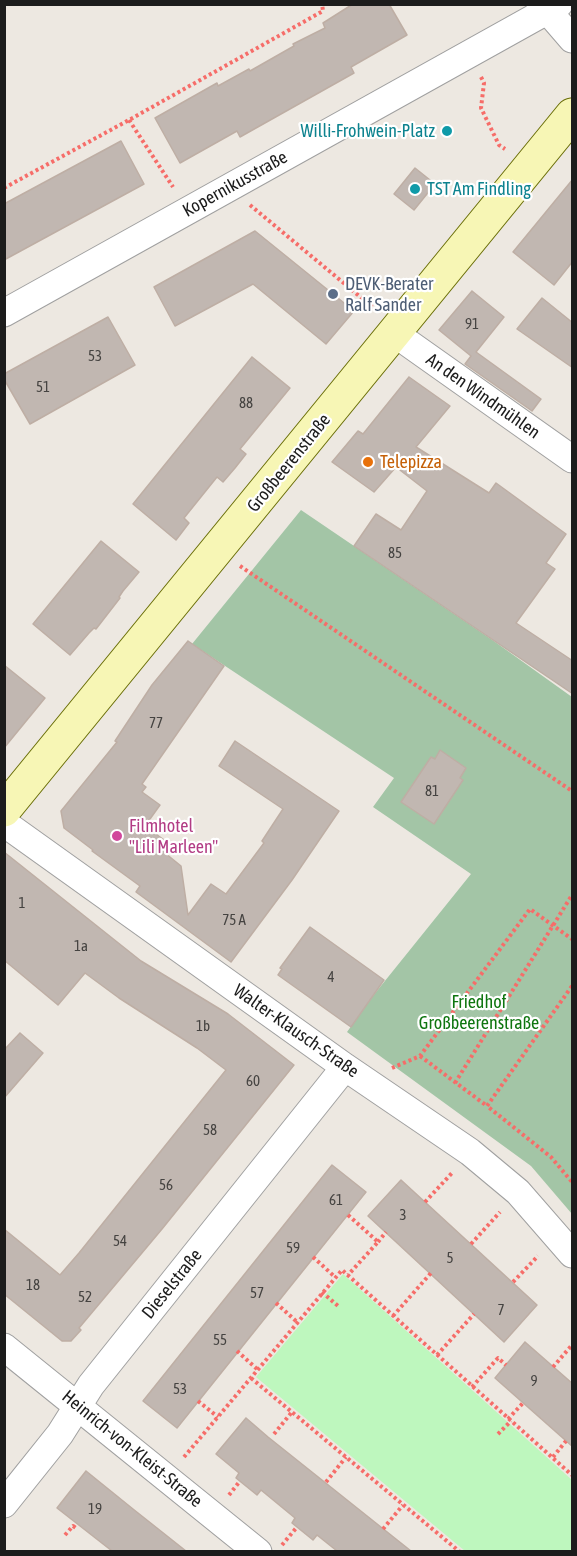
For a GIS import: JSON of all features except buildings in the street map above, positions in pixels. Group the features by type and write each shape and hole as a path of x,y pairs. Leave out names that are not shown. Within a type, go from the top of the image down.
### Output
{"street":[{"path":"549,6 573,39"},
{"name":"Kopernikusstraße","path":"4,313 470,54 549,6"},
{"name":"Großbeerenstraße","path":"4,810 573,115"},
{"name":"An den Windmühlen","path":"396,330 573,459"},
{"name":"Walter-Klausch-Straße","path":"4,823 345,1067 470,1152 518,1192 564,1245"},
{"name":"Dieselstraße","path":"4,1504 60,1434 91,1385 345,1067"},
{"name":"Heinrich-von-Kleist-Straße","path":"4,1347 258,1551"}],"path":[{"path":"4,188 323,11 322,4"},
{"path":"470,54 484,83 481,108 499,145 528,168"},
{"path":"129,120 188,210"},
{"path":"229,188 396,330"},
{"path":"218,549 249,574 573,791"},
{"path":"455,1083 573,895"},
{"path":"376,1086 394,1066 420,1056 530,909 573,939"},
{"path":"487,1106 573,986"},
{"path":"420,1056 551,1157 573,1182"},
{"path":"425,1202 470,1152"},
{"path":"471,1244 518,1192"},
{"path":"348,1215 378,1242"},
{"path":"348,1275 386,1232"},
{"path":"513,1282 564,1245"},
{"path":"313,1257 335,1277"},
{"path":"167,1478 342,1269 573,1475"},
{"path":"393,1316 431,1273"},
{"path":"322,1292 338,1306"},
{"path":"276,1303 297,1322"},
{"path":"437,1356 474,1314"},
{"path":"553,1367 573,1345"},
{"path":"237,1352 258,1370"},
{"path":"472,1387 498,1358 506,1365"},
{"path":"250,1378 459,1551"},
{"path":"198,1401 218,1418"},
{"path":"498,1434 523,1403"},
{"path":"274,1434 292,1412"},
{"path":"553,1457 566,1442"},
{"path":"326,1482 346,1457"},
{"path":"384,1529 403,1504"},
{"path":"65,1536 73,1526 76,1528"},
{"path":"277,1551 297,1527"}],"green space":[{"name":"Friedhof Großbeerenstraße","path":"301,510 572,697 572,1214 531,1166 347,1032 372,997 471,874 373,807 394,778 192,644"},
{"path":"343,1274 572,1480 572,1551 465,1551 256,1377"}],"place":[{"name":"Willi-Frohwein-Platz","path":"447,131"},
{"name":"TST Am Findling","path":"415,189"},
{"name":"DEVK-Berater Ralf Sander","path":"333,294"},
{"name":"Telepizza","path":"368,462"},
{"name":"Filmhotel \"Lili Marleen\"","path":"117,836"}]}
